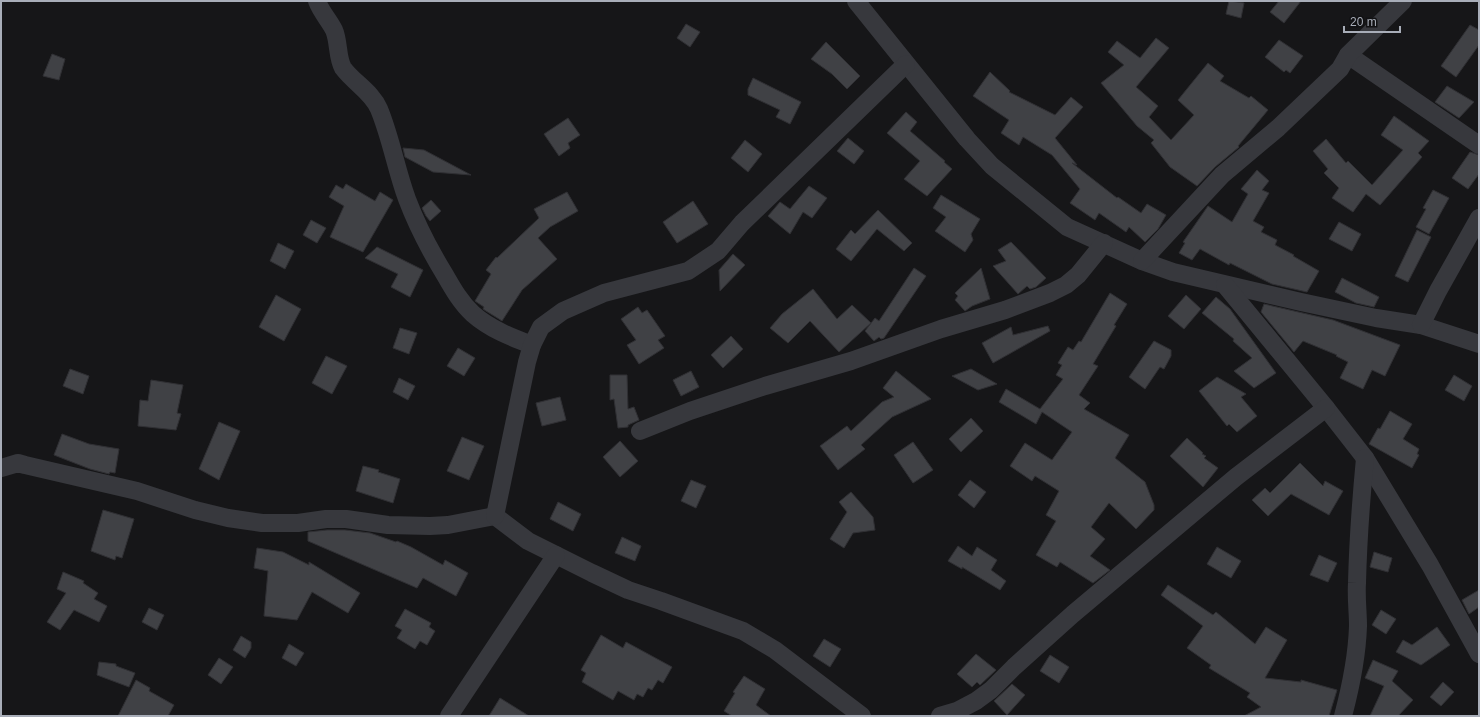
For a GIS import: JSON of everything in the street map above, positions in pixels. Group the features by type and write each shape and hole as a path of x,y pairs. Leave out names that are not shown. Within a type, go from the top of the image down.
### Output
{"street":[{"path":"317,1 323,14 333,29 338,43 340,62 360,86 370,94 378,108 407,199 435,258 461,302 486,324 509,336 532,345"},
{"path":"856,1 906,64 992,166 1067,227 1142,261 1173,272 1376,318 1421,325 1479,344"},
{"path":"1142,261 1222,175 1278,128 1340,69 1348,55 1403,1"},
{"path":"1348,55 1479,145"},
{"path":"495,516 527,362 532,345 541,327 563,311 604,293 688,271 718,251 742,223 906,64"},
{"path":"1421,325 1479,218"},
{"path":"640,431 690,411 765,386 852,361 941,329 1005,310 1050,293 1066,285 1078,274 1104,243"},
{"path":"1225,285 1365,458 1430,565 1479,654"},
{"path":"940,716 970,705 991,690 1044,639 1121,573 1236,477 1326,408"},
{"path":"1343,716 1352,682 1358,626 1357,585 1365,458"},
{"path":"1,468 18,463 25,464 137,491 195,510 228,518 262,523 298,523 326,519 346,519 388,525 430,526 448,525 495,516 528,541 628,590 743,631 775,650 862,716"},
{"path":"449,716 556,555"}],"building":[{"path":"1229,1 1244,3 1241,18 1226,14"},
{"path":"1279,1 1301,1 1284,23 1270,12"},
{"path":"686,24 700,32 690,47 677,38"},
{"path":"1470,25 1479,30 1479,45 1456,77 1441,66"},
{"path":"1156,38 1169,48 1136,87 1158,106 1149,117 1171,140 1194,115 1178,100 1208,63 1224,76 1220,81 1249,98 1251,96 1268,110 1238,146 1239,147 1215,167 1197,186 1170,167 1151,143 1154,140 1137,126 1101,83 1124,65 1108,52 1117,41 1140,58"},
{"path":"1279,40 1303,56 1290,73 1286,70 1284,72 1265,57"},
{"path":"826,42 860,76 847,89 832,74 811,59"},
{"path":"52,54 65,59 59,80 43,76"},
{"path":"990,72 1010,91 1009,92 1055,115 1071,97 1083,107 1055,138 1077,165 1072,163 1117,198 1118,197 1141,213 1147,204 1166,215 1158,229 1145,242 1129,227 1126,232 1099,213 1095,220 1070,203 1080,189 1052,155 1023,137 1019,145 1001,133 1009,120 973,96"},
{"path":"753,78 801,102 790,124 776,117 780,110 748,95 748,89"},
{"path":"1447,86 1474,102 1459,118 1435,102"},
{"path":"906,112 917,122 910,131 945,161 944,162 952,169 927,196 904,179 920,161 887,133"},
{"path":"1394,116 1429,141 1418,153 1422,157 1380,205 1366,194 1353,212 1332,198 1339,188 1324,173 1328,169 1313,151 1326,139 1346,163 1348,161 1372,185 1403,150 1381,135"},
{"path":"568,118 580,135 568,143 570,148 559,156 544,134"},
{"path":"848,138 864,151 854,164 837,151"},
{"path":"745,140 762,154 748,172 731,158"},
{"path":"403,148 424,150 471,175 433,172 405,157"},
{"path":"1470,152 1479,155 1479,174 1468,189 1452,178"},
{"path":"1257,170 1269,181 1262,190 1269,193 1253,221 1264,227 1261,232 1277,240 1275,245 1319,271 1307,292 1272,284 1230,263 1229,265 1200,249 1192,260 1179,253 1185,243 1183,242 1208,206 1232,222 1248,194 1241,189"},
{"path":"346,184 375,201 380,192 393,200 363,252 330,237 344,206 329,197 336,185 343,189"},
{"path":"809,186 827,198 812,218 803,212 790,234 768,216 780,202 790,209"},
{"path":"1433,190 1449,198 1429,234 1416,227 1426,209 1423,208"},
{"path":"567,192 578,211 550,227 538,238 557,259 522,290 502,321 483,309 484,307 475,301 491,274 486,270 496,257 497,258 539,218 534,209"},
{"path":"941,195 980,219 971,234 973,240 965,252 935,231 946,217 933,208"},
{"path":"431,200 441,211 430,221 422,208"},
{"path":"693,201 708,224 677,243 663,222"},
{"path":"878,210 912,243 904,251 877,229 851,261 836,249 851,230 855,234"},
{"path":"311,220 326,228 317,243 303,235"},
{"path":"1339,222 1361,234 1352,251 1329,239"},
{"path":"1417,230 1431,237 1408,282 1395,276"},
{"path":"1011,242 1046,278 1036,287 1030,289 1027,286 1018,294 993,266 1006,261 998,250"},
{"path":"278,243 294,251 285,269 270,261"},
{"path":"377,247 423,270 410,297 391,287 398,274 365,258"},
{"path":"733,254 745,265 720,291 719,270"},
{"path":"914,268 926,276 884,338 881,339 879,337 874,341 865,331 875,318 879,321"},
{"path":"981,268 990,299 972,306 965,311 955,300 958,296 955,293"},
{"path":"1342,278 1379,297 1374,307 1356,303 1335,292"},
{"path":"813,289 837,319 852,305 871,323 839,352 810,321 788,343 770,328 782,314"},
{"path":"1110,293 1127,304 1114,325 1116,326 1093,364 1098,366 1079,395 1090,403 1084,409 1129,435 1115,458 1145,482 1154,505 1154,510 1136,529 1109,503 1091,527 1105,539 1090,556 1110,570 1093,583 1060,562 1057,567 1036,555 1056,521 1046,515 1059,491 1035,476 1032,481 1010,466 1025,443 1052,460 1072,432 1042,412 1036,424 999,402 1006,389 1040,409 1063,379 1056,375 1062,365 1058,363 1068,347 1073,350 1079,341 1081,342"},
{"path":"276,295 301,309 284,341 259,327"},
{"path":"1186,295 1201,309 1184,329 1168,316"},
{"path":"1216,297 1230,309 1276,373 1254,388 1234,371 1252,358 1233,341 1234,339 1202,313"},
{"path":"1264,304 1333,320 1400,345 1385,376 1372,370 1363,389 1340,378 1348,362 1336,356 1337,355 1303,341 1294,352 1261,312"},
{"path":"638,307 642,313 647,310 665,336 658,340 664,348 639,364 627,345 636,340 621,319"},
{"path":"1048,326 1050,331 993,363 982,343 1011,327 1013,335"},
{"path":"400,328 417,333 409,354 393,348"},
{"path":"731,336 743,349 723,368 711,355"},
{"path":"1154,341 1171,350 1171,356 1164,369 1160,367 1145,389 1129,377"},
{"path":"458,348 475,358 464,376 447,366"},
{"path":"326,356 347,366 332,394 312,383"},
{"path":"70,369 89,376 83,394 63,386"},
{"path":"971,369 997,384 978,390 952,376"},
{"path":"691,371 699,387 681,396 673,380"},
{"path":"896,371 931,399 892,417 861,445 865,449 838,470 820,446 847,426 851,431 882,402 894,397 883,388"},
{"path":"610,375 627,375 628,409 634,407 639,420 628,425 628,427 618,428 614,399 610,400"},
{"path":"1454,375 1472,386 1464,401 1445,390"},
{"path":"1217,377 1246,394 1241,397 1257,416 1237,432 1229,424 1227,426 1199,391"},
{"path":"399,378 415,386 408,400 393,392"},
{"path":"151,380 183,385 177,413 181,414 176,430 138,426 140,400 148,401"},
{"path":"560,397 566,420 542,426 536,403"},
{"path":"1390,411 1412,424 1403,439 1419,449 1417,454 1419,455 1412,468 1369,444 1378,428 1380,429"},
{"path":"971,418 983,431 961,452 949,439"},
{"path":"219,422 240,431 219,480 199,469"},
{"path":"62,434 89,444 119,449 115,473 110,472 109,474 90,469 54,455"},
{"path":"462,437 484,446 469,480 447,471"},
{"path":"1187,438 1203,453 1202,454 1206,456 1204,458 1218,468 1203,487 1170,456"},
{"path":"620,441 638,461 620,477 603,457"},
{"path":"913,442 933,470 913,483 894,455"},
{"path":"1300,463 1323,486 1325,481 1343,491 1329,515 1291,494 1268,516 1252,500 1265,488 1270,493"},
{"path":"363,466 379,470 378,472 400,479 393,503 356,491"},
{"path":"691,480 706,486 696,508 681,501"},
{"path":"970,480 986,492 974,508 958,495"},
{"path":"851,492 873,517 875,530 853,533 844,548 830,539 847,512 839,502"},
{"path":"558,502 581,514 573,531 550,519"},
{"path":"103,510 134,519 122,558 116,556 115,560 91,551"},
{"path":"345,530 370,533 396,542 397,541 443,565 445,560 468,573 456,596 423,578 417,588 308,541 308,532"},
{"path":"622,537 641,546 635,561 615,553"},
{"path":"958,546 972,556 977,547 997,560 991,570 1006,581 1000,590 962,567 962,569 948,561"},
{"path":"1217,547 1241,561 1231,578 1207,564"},
{"path":"257,548 283,552 309,565 309,562 360,593 348,613 312,592 297,620 264,616 268,571 254,568"},
{"path":"1374,552 1392,558 1388,572 1370,567"},
{"path":"1319,555 1337,563 1328,582 1310,575"},
{"path":"63,572 84,581 83,583 98,593 94,599 107,606 99,622 74,610 60,630 47,622 66,593 57,589"},
{"path":"1168,585 1213,615 1216,612 1255,644 1266,627 1287,640 1265,678 1301,682 1301,680 1337,690 1329,716 1244,716 1261,707 1247,697 1250,693 1209,668 1211,665 1187,648 1203,626 1161,595"},
{"path":"1479,590 1479,607 1469,614 1462,600"},
{"path":"149,608 164,615 157,630 142,622"},
{"path":"405,609 431,623 429,627 435,631 427,645 420,641 415,649 397,638 402,630 395,626"},
{"path":"1381,610 1396,619 1386,634 1372,625"},
{"path":"1437,627 1450,645 1421,665 1396,652 1403,640 1412,645"},
{"path":"601,635 623,648 626,642 672,667 663,683 658,680 652,690 648,688 643,697 637,694 634,700 618,691 613,700 582,682 586,673 581,670"},
{"path":"241,636 251,642 251,648 245,658 233,650"},
{"path":"824,639 841,649 830,667 813,656"},
{"path":"289,644 304,653 296,666 282,658"},
{"path":"976,654 996,670 980,685 977,682 972,687 957,674"},
{"path":"1050,655 1069,667 1059,683 1040,671"},
{"path":"219,658 233,667 221,684 208,675"},
{"path":"1373,660 1398,671 1392,681 1413,700 1398,716 1370,716 1384,686 1365,678"},
{"path":"99,662 116,664 116,666 135,673 129,687 97,675"},
{"path":"744,676 765,689 756,705 771,716 732,716 724,711 735,693 733,692"},
{"path":"136,680 150,688 149,691 174,705 168,716 118,716"},
{"path":"1443,682 1454,692 1441,706 1430,697"},
{"path":"1012,684 1025,695 1007,715 994,701"},
{"path":"500,698 529,716 489,716"}]}
